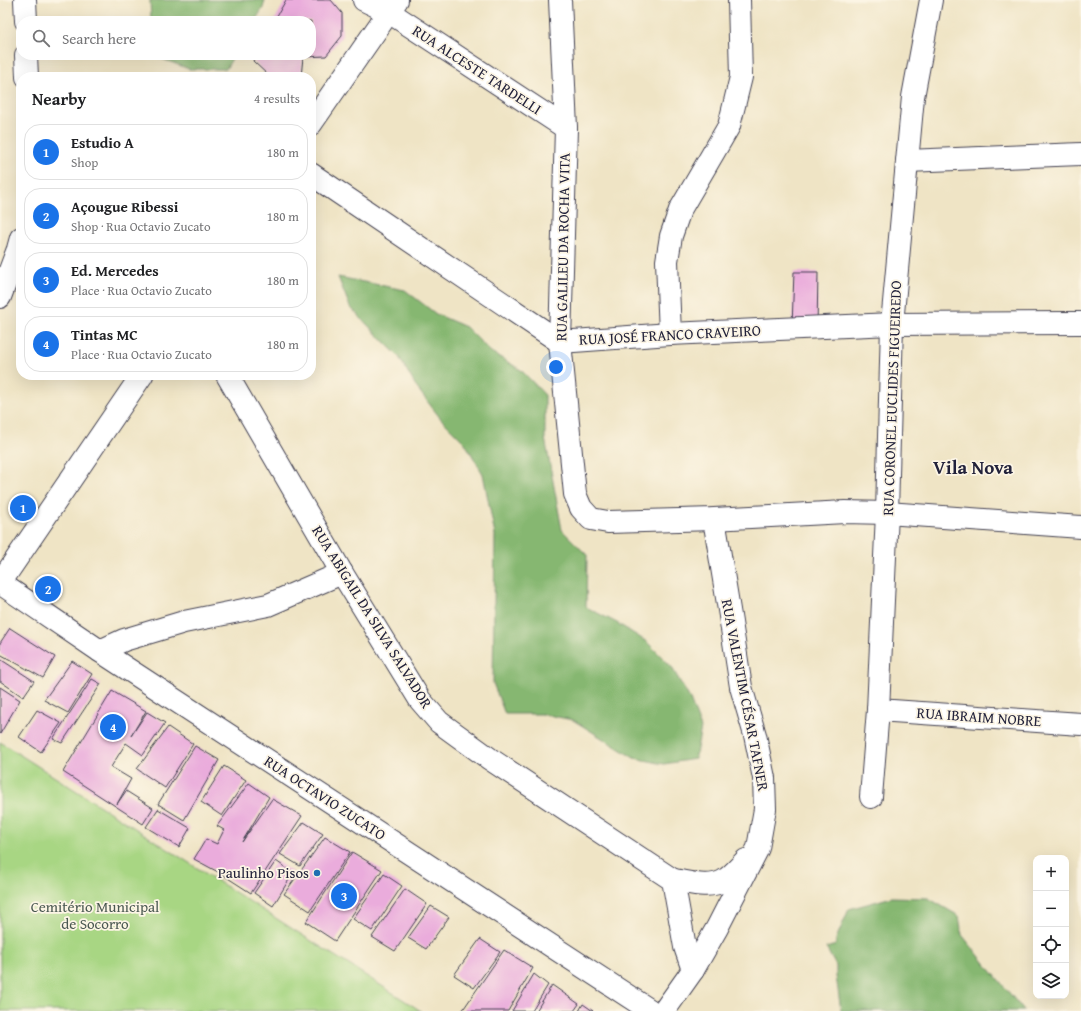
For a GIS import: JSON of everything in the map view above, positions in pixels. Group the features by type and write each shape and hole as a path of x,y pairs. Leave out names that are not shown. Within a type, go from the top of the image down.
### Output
{"street":[{"path":"25,0 26,16"},
{"name":"RUA ALCESTE TARDELLI","path":"364,0 393,6 566,128"},
{"name":"RUA GALILEU DA ROCHA VITA","path":"560,0 566,128 560,342 575,494 581,508 591,519 608,522 714,519 845,512 887,513 1081,528"},
{"path":"670,334 667,261 671,236 680,210 729,126 741,78 739,0"},
{"name":"RUA CORONEL EUCLIDES FIGUEIREDO","path":"872,797 878,710 887,513 892,324 913,97 931,0"},
{"path":"316,117 393,6"},
{"path":"26,60 27,72"},
{"path":"907,161 1081,154"},
{"name":"RUA JOSÉ FRANCO CRAVEIRO","path":"316,177 560,342 670,334 892,324 1081,323"},
{"path":"0,297 16,254"},
{"path":"0,583 139,380"},
{"name":"RUA ABIGAIL DA SILVA SALVADOR","path":"230,380 342,573 420,700 440,722 490,759 673,880"},
{"name":"RUA VALENTIM CÉSAR TAFNER","path":"664,1011 693,970 717,928 758,848 765,810 764,778 755,735 741,687 714,519"},
{"path":"100,651 124,640 184,622 268,605 342,573"},
{"name":"RUA OCTAVIO ZUCATO","path":"0,583 100,651 651,1011"},
{"name":"RUA IBRAIM NOBRE","path":"878,710 1081,724"},
{"path":"693,970 685,947 673,880 704,885 722,882 758,848"}],"green space":[{"path":"150,0 265,0 263,8 258,16 151,16"},
{"path":"165,60 231,60 226,69 189,69"},
{"path":"338,277 405,290 436,314 466,327 491,352 521,370 545,395 545,438 562,530 587,555 586,607 617,623 647,642 671,666 689,697 701,728 695,759 664,764 634,758 573,720 542,714 505,714 493,683 495,535 483,474 465,443 441,419 417,388 399,357 350,307"},
{"name":"Cemitério Municipal de Socorro","path":"0,742 421,1011 0,1011"},
{"path":"892,897 928,898 959,916 962,935 1024,1011 841,1011 836,966 826,948 836,945 836,939 849,909"}],"building":[{"path":"286,0 331,0 342,13 342,36 326,56 316,56 316,16 277,16"},
{"path":"303,60 302,72 265,72 253,61"},
{"path":"794,272 818,272 817,327 792,326"},
{"path":"10,628 55,657 43,678 0,654 0,643"},
{"path":"0,659 34,681 23,697 0,681"},
{"path":"72,661 92,674 68,713 44,700"},
{"path":"92,679 101,684 62,743 53,739"},
{"path":"0,687 20,700 0,734"},
{"path":"112,691 146,711 131,736 147,712 165,723 143,755 126,743 111,767 131,779 117,804 126,791 153,808 143,824 63,772"},
{"path":"37,710 61,723 41,752 19,737"},
{"path":"168,727 193,744 165,788 137,769"},
{"path":"195,746 219,760 184,820 158,804"},
{"path":"224,766 246,780 222,816 201,802"},
{"path":"249,783 269,797 242,842 272,799 302,816 251,893 220,873 194,859 206,839 217,844 224,830 217,826"},
{"path":"158,809 190,828 179,847 146,827"},
{"path":"304,822 323,834 300,866 280,854"},
{"name":"Paulinho Pisos","path":"325,837 350,852 310,911 284,894"},
{"path":"352,852 382,870 335,941 306,922"},
{"path":"276,861 293,873 273,906 254,893"},
{"path":"384,874 402,886 372,931 353,919"},
{"path":"405,889 427,904 395,951 372,937"},
{"path":"431,906 449,917 426,949 408,938"},
{"path":"480,939 500,952 474,988 454,975"},
{"path":"504,950 533,968 508,1011 462,1011"},
{"path":"534,974 548,985 532,1011 512,1011"},
{"path":"552,985 579,1004 574,1011 536,1011"},
{"path":"583,1004 593,1011 579,1011"}],"place":[{"name":"Estudio A","path":"23,508"},
{"name":"Açougue Ribessi","path":"48,589"},
{"name":"Tintas MC","path":"113,727"},
{"name":"Paulinho Pisos","path":"317,873"},
{"name":"Ed. Mercedes","path":"344,896"}],"district":[{"name":"Vila Nova","path":"973,467"}]}
